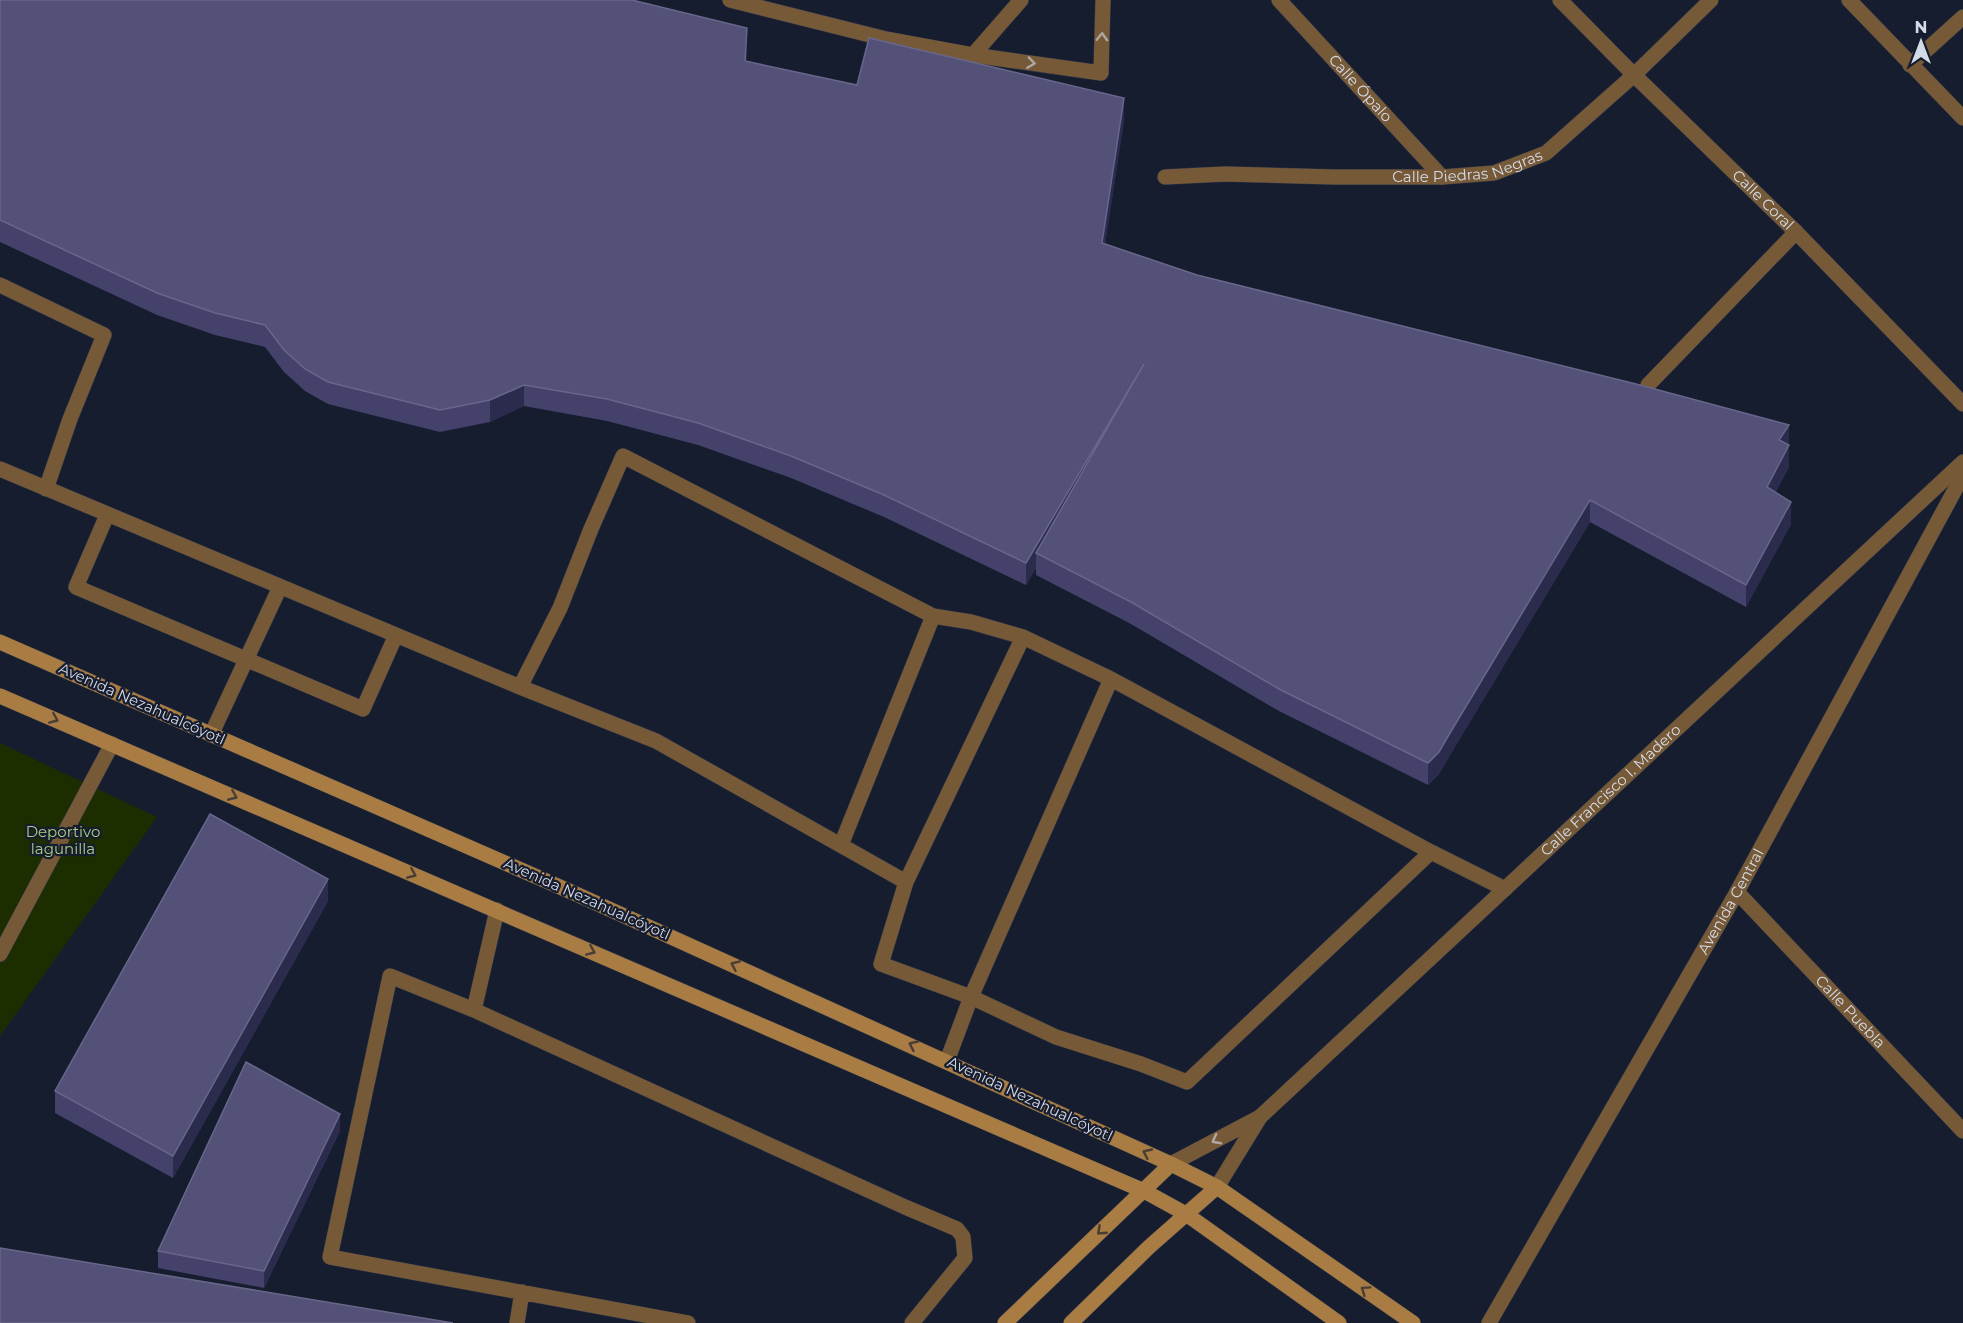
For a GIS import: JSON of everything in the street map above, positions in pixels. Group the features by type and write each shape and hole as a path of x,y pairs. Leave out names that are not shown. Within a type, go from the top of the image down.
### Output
{"main road":[{"name":"Avenida Nezahualcóyotl","path":"0,642 576,894 1171,1164 1217,1187 1413,1323"},
{"path":"0,696 1144,1191 1186,1214 1339,1323"},
{"path":"1005,1323 1171,1164"},
{"path":"1071,1323 1217,1187"}],"street":[{"path":"730,0 886,39 973,55 1101,73 1102,0"},
{"path":"973,55 1021,0"},
{"name":"Calle Ópalo","path":"1279,0 1442,177"},
{"name":"Calle Coral","path":"1560,0 1796,232 1963,404"},
{"name":"Calle Piedras Negras","path":"1165,177 1225,174 1442,177 1494,173 1546,153 1634,75 1710,0"},
{"path":"1849,0 1963,118"},
{"path":"1910,65 1963,17"},
{"path":"1648,385 1796,232"},
{"path":"0,285 104,335 70,418 46,489"},
{"path":"520,687 560,608 623,456 933,616 971,622 1023,637 1111,679 1431,852 1505,889"},
{"name":"Calle Francisco I. Madero","path":"1171,1164 1260,1117 1963,462"},
{"path":"0,469 520,687 656,741 906,882"},
{"name":"Avenida Central","path":"1489,1323 1737,892 1963,475"},
{"path":"107,514 76,588 363,709 396,635"},
{"path":"211,735 280,587"},
{"path":"841,846 933,616"},
{"path":"1023,637 906,882 881,964 971,997 1056,1037 1141,1064 1187,1082 1431,852"},
{"path":"947,1061 971,997 1111,679"},
{"path":"0,954 112,744"},
{"name":"Calle Puebla","path":"1737,892 1963,1131"},
{"path":"474,1010 496,910"},
{"path":"688,1323 330,1257 390,976 474,1010 905,1208 957,1229 963,1237 965,1258 912,1323"},
{"name":"Calle Francisco I. Madero","path":"1217,1187 1260,1117"},
{"path":"517,1323 522,1293"}],"green space":[{"name":"Deportivo lagunilla","path":"0,743 157,817 0,1036"}],"building":[{"path":"0,0 632,0 747,28 745,61 857,85 869,38 1124,98 1102,243 1197,275 1636,384 1789,425 1779,440 1789,445 1767,487 1791,502 1746,585 1590,500 1439,752 1428,763 1279,689 1131,602 1036,553 1144,364 1026,563 884,495 791,456 698,423 607,399 524,385 490,400 440,410 328,382 305,369 284,350 265,325 215,313 157,293 0,220"},
{"path":"210,814 328,879 173,1156 55,1091"},
{"path":"246,1062 340,1114 264,1271 158,1251"},
{"path":"0,1248 453,1323 0,1323"}]}
